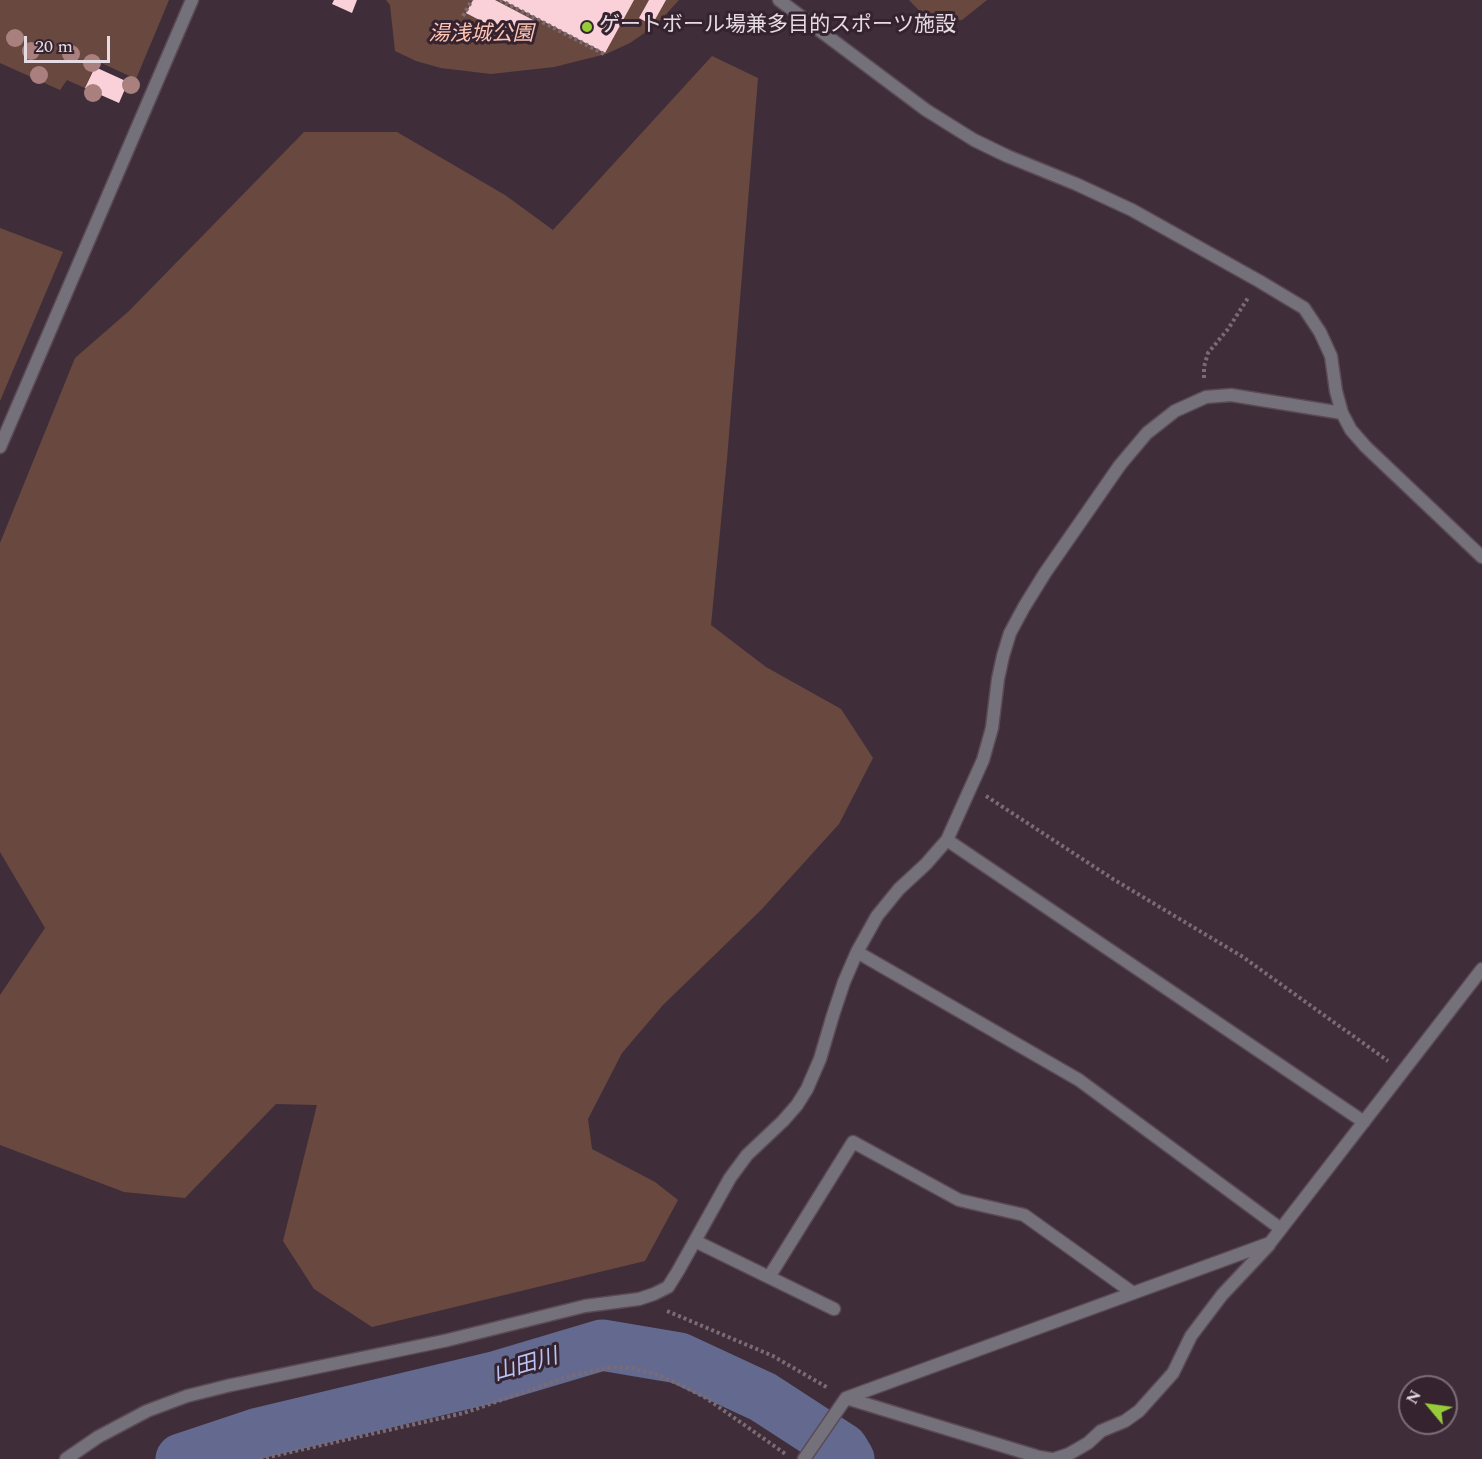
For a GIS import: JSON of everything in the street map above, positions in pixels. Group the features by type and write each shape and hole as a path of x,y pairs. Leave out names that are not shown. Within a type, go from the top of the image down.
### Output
{"street":[{"path":"0,447 192,0"},
{"path":"778,0 926,110 974,140 1132,210 1304,308 1320,332 1331,356 1336,391 1342,413 1351,430 1482,557"},
{"path":"66,1459 98,1437 147,1411 187,1396 448,1340 585,1306 639,1299 668,1287 730,1178 747,1155 783,1121 807,1089 820,1059 844,982 877,916 899,889 947,840 982,760 992,728 998,679 1010,633 1024,607 1120,465 1147,433 1175,411 1206,397 1231,395 1342,413"},
{"path":"947,840 1364,1122"},
{"path":"857,952 1079,1080 1281,1228"},
{"path":"843,1401 1053,1459 1070,1454 1088,1443 1101,1431 1125,1421 1139,1411 1173,1373 1191,1336 1222,1295 1270,1243 1482,969"},
{"path":"769,1277 853,1142 959,1200 1024,1215 1133,1293"},
{"path":"695,1241 834,1309"},
{"path":"804,1459 843,1401 1270,1243"}],"path":[{"path":"463,16 472,0"},
{"path":"500,0 604,54"},
{"path":"1206,397 1204,368 1208,353 1228,329 1259,281"},
{"path":"970,786 1113,879 1243,957 1403,1071"},
{"path":"639,1299 773,1356 843,1401"},
{"path":"260,1459 464,1413 567,1377 612,1367 631,1368 658,1375 681,1385 706,1398 793,1459"}],"green space":[{"path":"0,0 169,0 136,79 97,61 85,88 67,80 60,90 0,63"},
{"name":"湯浅城公園","path":"386,0 679,0 656,25 630,43 606,54 554,67 491,74 441,68 416,61 395,51 390,5"},
{"path":"909,0 987,0 962,20 930,22"},
{"path":"712,56 758,78 711,625 766,667 841,709 873,758 839,824 761,910 663,1005 622,1053 588,1119 592,1149 655,1182 678,1200 645,1261 372,1327 314,1289 283,1241 317,1105 276,1104 185,1198 124,1192 0,1145 0,995 45,928 0,852 0,543 75,358 129,311 304,132 397,132 505,195 553,230"},
{"path":"0,228 63,252 0,401"}],"building":[{"path":"334,0 357,0 352,13 332,4"},
{"path":"473,0 495,0 537,22 525,44 466,13"},
{"name":"ゲートボール場兼多目的スポーツ施設","path":"502,0 634,0 605,53"},
{"path":"649,0 666,0 652,25 639,18"},
{"path":"95,67 128,82 119,103 85,88"}],"waterway":[{"name":"山田川","path":"181,1459 259,1433 498,1376 602,1345 679,1358 763,1397 843,1449 849,1459"}],"place":[{"name":"ゲートボール場兼多目的スポーツ施設","path":"587,27"}]}
